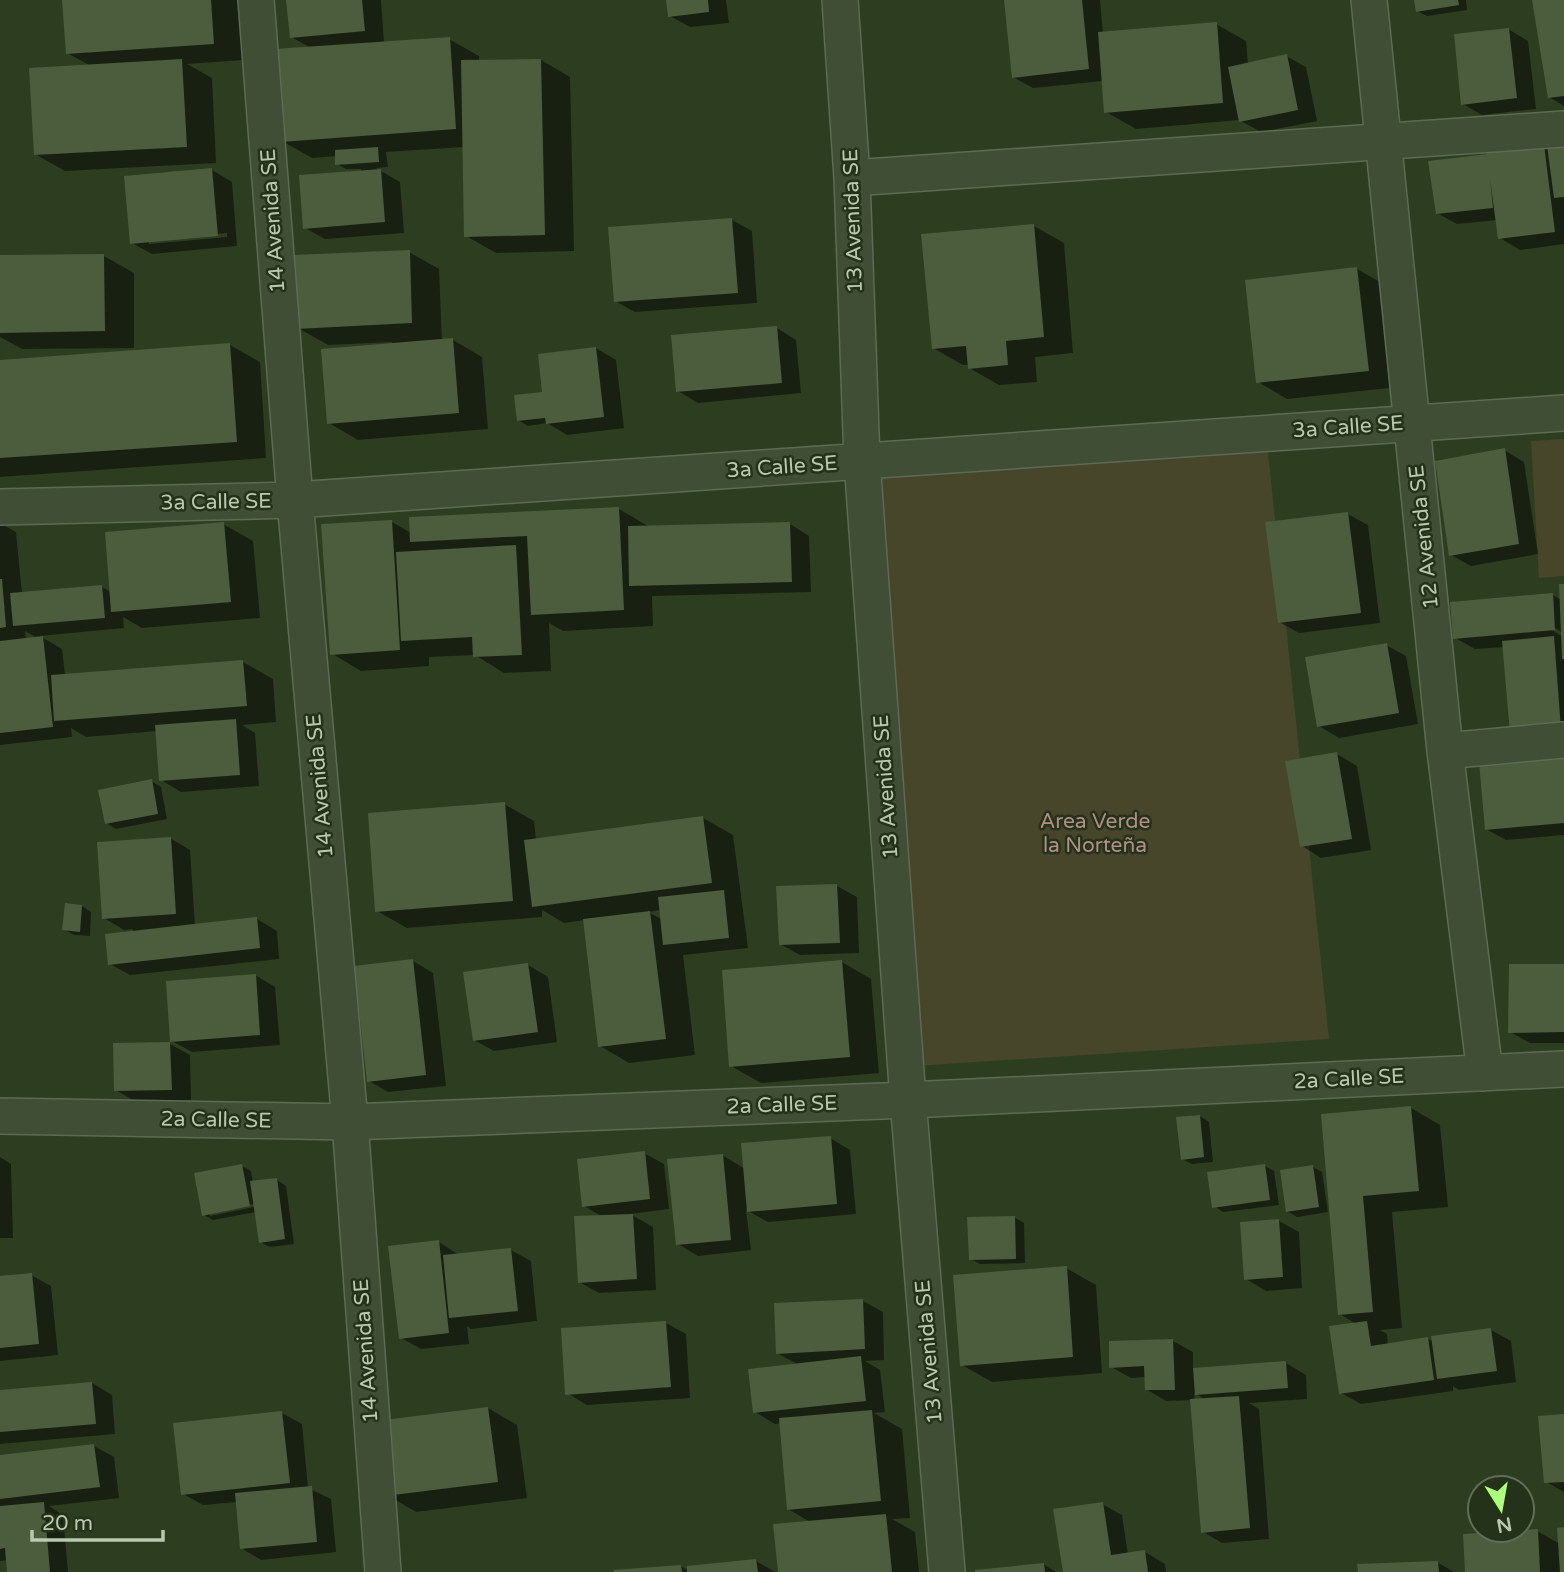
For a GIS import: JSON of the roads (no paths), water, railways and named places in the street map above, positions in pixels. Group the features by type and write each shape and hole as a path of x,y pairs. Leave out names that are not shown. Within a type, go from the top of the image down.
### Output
{"street":[{"name":"14 Avenida SE","path":"256,0 295,500 350,1122 383,1572"},
{"name":"13 Avenida SE","path":"840,0 852,178 862,461 908,1100 947,1572"},
{"name":"12 Avenida SE","path":"1369,0 1445,751 1485,1073"},
{"path":"852,178 1564,129"},
{"name":"3a Calle SE","path":"0,507 295,500 1564,413"},
{"path":"1445,751 1564,740"},
{"name":"2a Calle SE","path":"0,1116 350,1122 908,1100 1564,1069"}],"park label":[{"name":"Area Verde la Norteña","path":"1095,833"}]}
